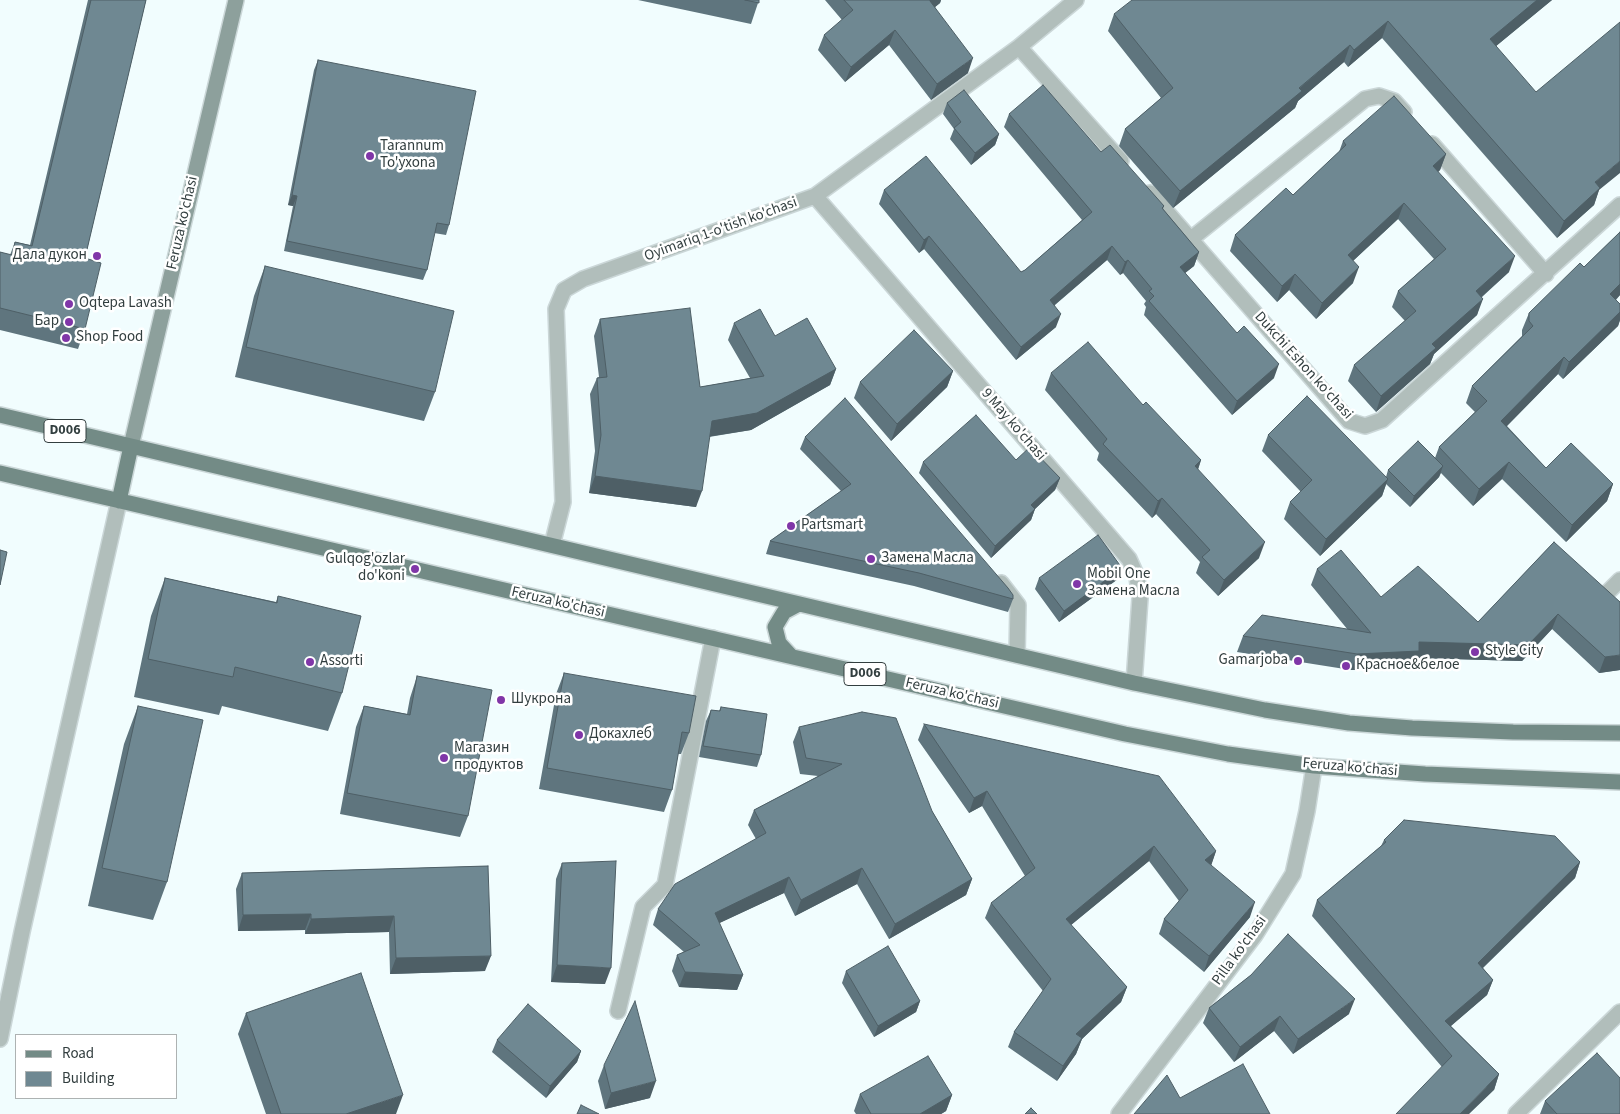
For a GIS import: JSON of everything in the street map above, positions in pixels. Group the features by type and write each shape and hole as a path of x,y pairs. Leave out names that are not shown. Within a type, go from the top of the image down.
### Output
{"main road":[{"name":"D006","path":"0,415 1134,683 1265,710 1349,723 1513,732 1620,733"},
{"name":"Feruza ko'chasi","path":"119,501 131,446"},
{"name":"Feruza ko'chasi","path":"0,473 1125,734 1228,754 1314,766 1426,774 1620,782"},
{"path":"790,656 779,644 775,627 784,612 799,604"}],"street":[{"name":"Feruza ko'chasi","path":"131,446 236,0"},
{"name":"Oyimariq 1-o'tish ko'chasi","path":"552,545 563,502 556,309 564,290 583,279 815,196 1019,47 1076,0"},
{"name":"Dukchi Eshon ko'chasi","path":"1019,47 1191,239 1349,420 1365,426 1382,420 1546,274 1620,205"},
{"path":"1191,239 1365,99 1379,96 1394,101 1546,274"},
{"name":"9 May ko'chasi","path":"815,196 1129,560 1138,577 1140,598 1134,683"},
{"path":"0,1039 22,932 119,501"},
{"path":"992,572 1018,605 1017,655"},
{"path":"1607,593 1620,580"},
{"path":"618,1011 643,907 665,885 713,638"},
{"name":"Pilla ko'chasi","path":"1119,1114 1255,935 1293,874 1307,811 1314,766"},
{"path":"1516,1114 1620,1012"}],"building":[{"path":"91,0 146,0 85,258 101,263 85,329 0,308 0,252 12,255 15,242 32,246"},
{"path":"745,0 759,0 759,3"},
{"path":"844,0 930,0 973,58 937,84 895,30 851,67 824,35 853,10"},
{"path":"1132,0 1537,0 1490,39 1536,92 1620,22 1620,161 1595,182 1600,188 1564,221 1388,21 1354,50 1350,45 1299,88 1302,91 1180,191 1125,129 1173,88 1114,14"},
{"path":"318,60 476,91 449,225 437,223 427,270 287,241 297,196 292,195"},
{"path":"1043,85 1101,152 1110,145 1164,206 1162,208 1199,252 1180,267 1237,333 1244,326 1279,364 1237,401 1149,301 1154,296 1149,291 1152,289 1128,260 1125,262 1112,246 1050,300 1061,314 1021,347 929,236 924,240 884,190 926,156 1021,272 1025,270 1092,212 1009,114"},
{"path":"964,90 999,134 975,153 954,128 961,122 947,103"},
{"path":"1394,96 1446,154 1433,166 1515,256 1476,291 1483,299 1432,344 1436,348 1381,396 1354,365 1416,311 1398,291 1446,249 1404,203 1348,255 1359,267 1322,303 1295,274 1282,286 1235,235 1286,188 1293,195 1346,145 1343,141"},
{"path":"1620,232 1620,284 1610,294 1620,304 1620,312 1569,362 1564,357 1501,421 1546,468 1571,443 1613,484 1572,525 1509,462 1479,489 1439,447 1487,401 1472,386 1533,326 1529,321 1529,313 1580,263 1584,267"},
{"path":"265,266 454,311 435,392 246,347"},
{"path":"690,308 700,387 764,376 734,323 760,309 775,336 807,318 836,369 757,413 712,421 702,491 595,476 601,435 597,378 607,377 600,319"},
{"path":"914,330 953,371 897,424 860,382"},
{"path":"1088,342 1143,405 1146,402 1201,460 1195,466 1265,542 1224,580 1202,557 1210,550 1162,498 1158,501 1103,444 1107,439 1051,373"},
{"path":"1307,396 1388,479 1326,539 1290,502 1312,480 1268,435"},
{"path":"845,398 1008,588 1013,595 1013,599 919,573 770,541 851,484 805,437"},
{"path":"976,415 1016,460 1030,447 1060,478 1031,505 1035,509 995,546 923,462"},
{"path":"1418,441 1443,466 1414,496 1388,470"},
{"path":"1098,535 1122,568 1064,611 1039,578"},
{"path":"1554,542 1620,602 1620,655 1605,657 1558,614 1528,645 1419,642 1419,651 1357,654 1243,636 1262,615 1371,633 1317,569 1341,550 1381,597 1418,566 1478,622"},
{"path":"0,550 7,552 0,585"},
{"path":"165,578 277,603 278,596 361,616 342,693 235,667 233,677 148,659"},
{"path":"564,673 696,696 689,733 682,732 672,790 547,768"},
{"path":"417,676 492,690 468,816 347,793 364,706 410,715"},
{"path":"138,706 203,720 167,882 102,868"},
{"path":"721,707 767,714 761,755 703,746 711,710 720,711"},
{"path":"862,712 896,718 932,811 972,879 895,924 862,868 801,900 789,877 715,913 743,975 685,972 677,955 700,945 658,909 675,884 766,833 754,810 842,764 806,758 799,727"},
{"path":"924,724 1159,776 1216,851 1205,860 1255,902 1209,956 1164,919 1188,890 1154,846 1066,919 1127,987 1076,1034 1082,1038 1063,1066 1014,1032 1051,979 991,903 1035,868 987,791 974,798"},
{"path":"1404,820 1555,836 1580,862 1478,963 1493,980 1445,1021 1499,1074 1460,1114 1396,1114 1452,1056 1317,900 1386,842 1384,840"},
{"path":"616,861 611,968 557,965 562,863"},
{"path":"488,866 491,956 396,958 394,916 311,919 311,914 243,915 242,873"},
{"path":"1288,934 1355,999 1298,1039 1280,1016 1240,1047 1209,1008 1251,975"},
{"path":"888,946 920,1001 878,1026 846,971"},
{"path":"361,973 403,1095 346,1114 281,1114 246,1013"},
{"path":"635,1001 656,1081 611,1093 604,1065"},
{"path":"528,1004 581,1051 550,1086 497,1040"},
{"path":"1597,1053 1620,1078 1620,1114 1557,1114 1545,1101"},
{"path":"928,1056 952,1095 920,1114 871,1114 860,1094"},
{"path":"1243,1064 1270,1114 1134,1114 1167,1075 1180,1098"},
{"path":"581,1105 599,1114 577,1114"},
{"path":"1031,1108 1037,1114 1025,1114"}],"place":[{"name":"Tarannum To'yxona","path":"370,156"},
{"name":"Дала дукон","path":"97,256"},
{"name":"Oqtepa Lavash","path":"69,304"},
{"name":"Бар","path":"69,322"},
{"name":"Shop Food","path":"66,338"},
{"name":"Partsmart","path":"791,526"},
{"name":"Замена Масла","path":"871,559"},
{"name":"Gulqog'ozlar do'koni","path":"415,569"},
{"name":"Mobil One Замена Масла","path":"1077,584"},
{"name":"Style City","path":"1475,652"},
{"name":"Gamarjoba","path":"1298,661"},
{"name":"Assorti","path":"310,662"},
{"name":"Красное&белое","path":"1346,666"},
{"name":"Шукрона","path":"501,700"},
{"name":"Докахлеб","path":"579,735"},
{"name":"Магазин продуктов","path":"444,758"}]}
